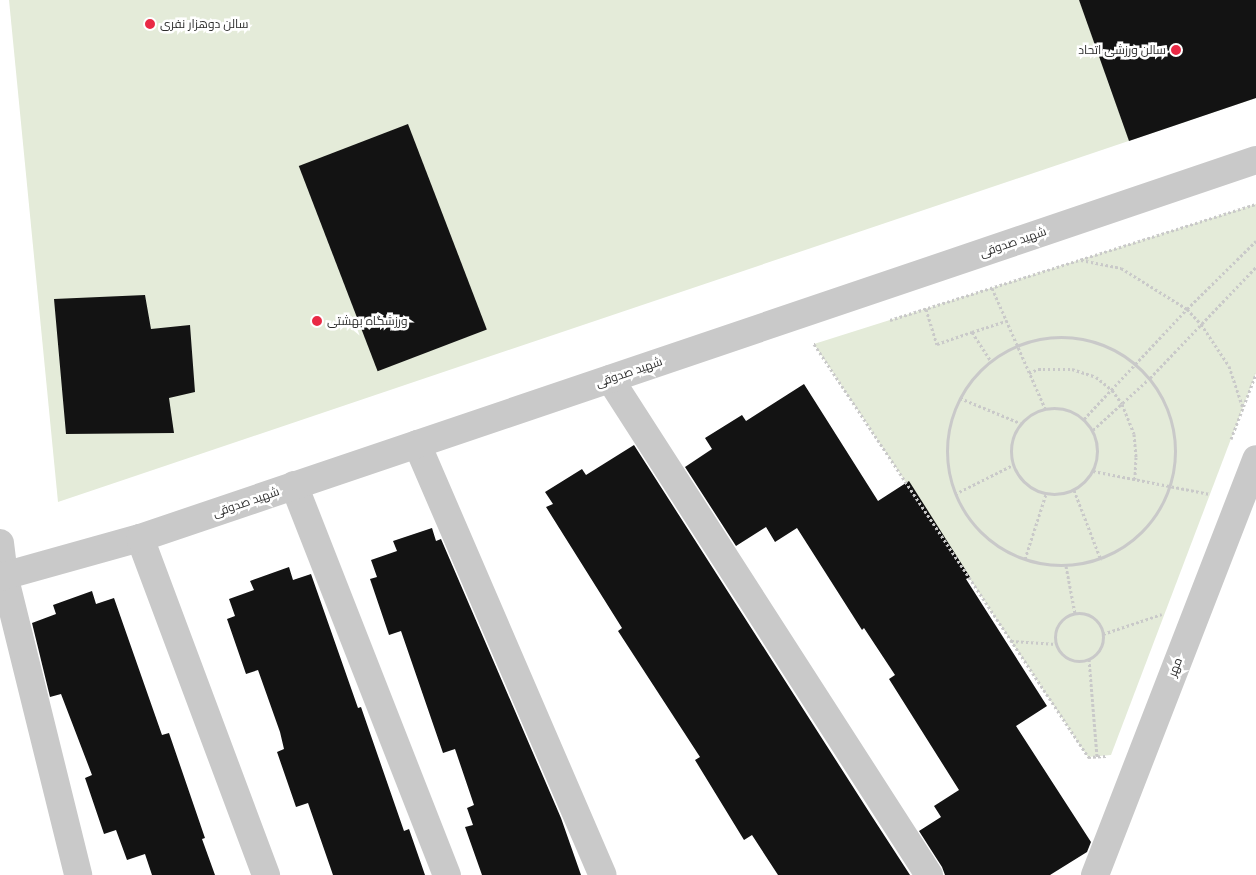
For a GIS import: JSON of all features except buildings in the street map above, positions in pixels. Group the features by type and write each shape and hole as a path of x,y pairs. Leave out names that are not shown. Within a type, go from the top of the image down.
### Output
{"street":[{"name":"شهید صدوقی","path":"2,576 140,538 1256,160"},
{"path":"610,379 929,875"},
{"path":"418,444 603,875"},
{"name":"مهر","path":"1094,875 1256,459"},
{"path":"294,485 447,875"},
{"path":"140,538 266,875"},
{"path":"0,544 2,576 78,875"}],"path":[{"path":"888,321 1256,204"},
{"path":"1084,419 1187,309 1256,241"},
{"path":"1079,260 1121,268 1187,309 1201,324 1229,366 1243,409"},
{"path":"1093,430 1150,378 1256,267"},
{"path":"992,288 1045,408"},
{"path":"926,309 937,344 1006,321"},
{"path":"972,332 990,360"},
{"path":"1047,337 1079,337 1110,346 1137,364 1150,378 1169,411 1177,448 1171,486 1156,517 1131,543 1101,560 1066,566 1032,562 999,548 972,524 955,494 947,465 947,436 955,406 970,381 990,360 1016,345 1047,337"},
{"path":"823,342 814,344 1088,757 1111,755"},
{"path":"1029,373 1038,369 1072,369 1096,377 1112,390 1122,404 1134,434 1135,479"},
{"path":"1230,443 1256,374"},
{"path":"960,398 1020,423"},
{"path":"1060,407 1073,411 1084,419 1093,430 1098,443 1098,458 1093,471 1085,482 1074,490 1060,494 1046,494 1032,488 1021,478 1013,465 1010,451 1013,436 1020,423 1031,414 1045,408 1060,407"},
{"path":"955,494 1013,465"},
{"path":"1093,471 1210,494"},
{"path":"1207,503 1214,485"},
{"path":"1074,490 1101,560"},
{"path":"1025,559 1046,494"},
{"path":"1066,566 1075,613"},
{"path":"1075,613 1082,613 1096,620 1103,634 1100,649 1088,659 1073,660 1060,652 1056,644 1057,628 1061,621 1075,613"},
{"path":"1103,634 1165,613 1161,622"},
{"path":"1011,641 1056,644"},
{"path":"1088,659 1097,757"}],"green space":[{"name":"ورزشگاه بهشتی","path":"9,0 1256,0 1256,98 58,502"},
{"path":"1256,204 1256,373 1111,755 1088,757 814,344"}],"place":[{"name":"سالن دوهزار نفری","path":"150,24"},
{"name":"سالن ورزشی اتحاد","path":"1176,50"},
{"name":"ورزشگاه بهشتی","path":"317,321"}]}
